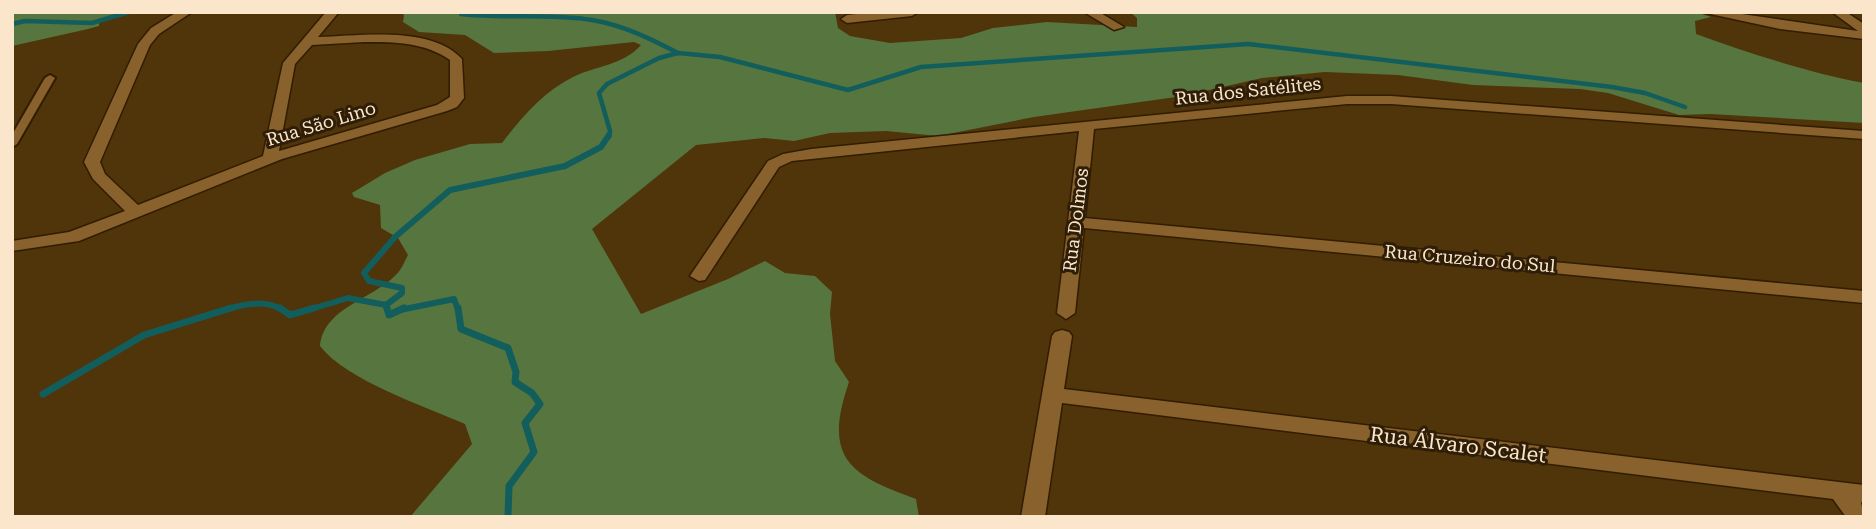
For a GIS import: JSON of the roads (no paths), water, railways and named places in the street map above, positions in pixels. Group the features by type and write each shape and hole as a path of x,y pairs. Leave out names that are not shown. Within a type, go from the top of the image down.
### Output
{"street":[{"path":"137,213 97,176 92,162 144,44 155,32 186,12"},
{"path":"270,159 289,63 333,12"},
{"path":"847,19 912,12"},
{"path":"1090,12 1118,27"},
{"path":"1707,12 1769,24 1864,35"},
{"path":"1726,12 1777,21 1864,29"},
{"path":"1838,12 1864,29"},
{"name":"Rua São Lino","path":"12,246 73,236 270,159 442,108 452,104 457,98 456,59 447,50 419,42 399,40 308,41"},
{"name":"Rua dos Satélites","path":"699,276 763,176 773,163 788,157 1347,100 1380,100 1864,135"},
{"name":"Rua Dolmos","path":"1066,313 1087,127"},
{"name":"Rua Cruzeiro do Sul","path":"1076,222 1864,297"},
{"path":"1033,517 1062,337"},
{"name":"Rua Álvaro Scalet","path":"1052,396 1864,494"},
{"path":"1840,491 1859,517"}],"lane":[{"path":"12,144 50,78"}],"waterway":[{"path":"12,24 25,21 92,23 129,12"},
{"path":"464,12 461,14 559,17 603,22 626,29 678,53"},
{"path":"678,53 720,57 848,90 921,67 1248,44 1612,87 1645,93 1685,107"},
{"path":"609,137 610,131 599,93 607,84 659,58 678,53"},
{"path":"386,305 402,293 402,288 369,281 364,273 395,237 450,190 565,166 601,147 609,135"},
{"path":"308,310 348,298 386,305"},
{"path":"400,310 454,299 458,310"},
{"path":"225,310 247,304 269,305 282,310"},
{"path":"386,305 387,310"},
{"path":"43,394 144,335 231,308"},
{"path":"280,308 290,315 314,308"},
{"path":"387,308 389,315 404,308"},
{"path":"458,308 461,329 508,348 516,372 515,382 532,393 540,404 525,423 534,452 509,486 508,517"}]}
